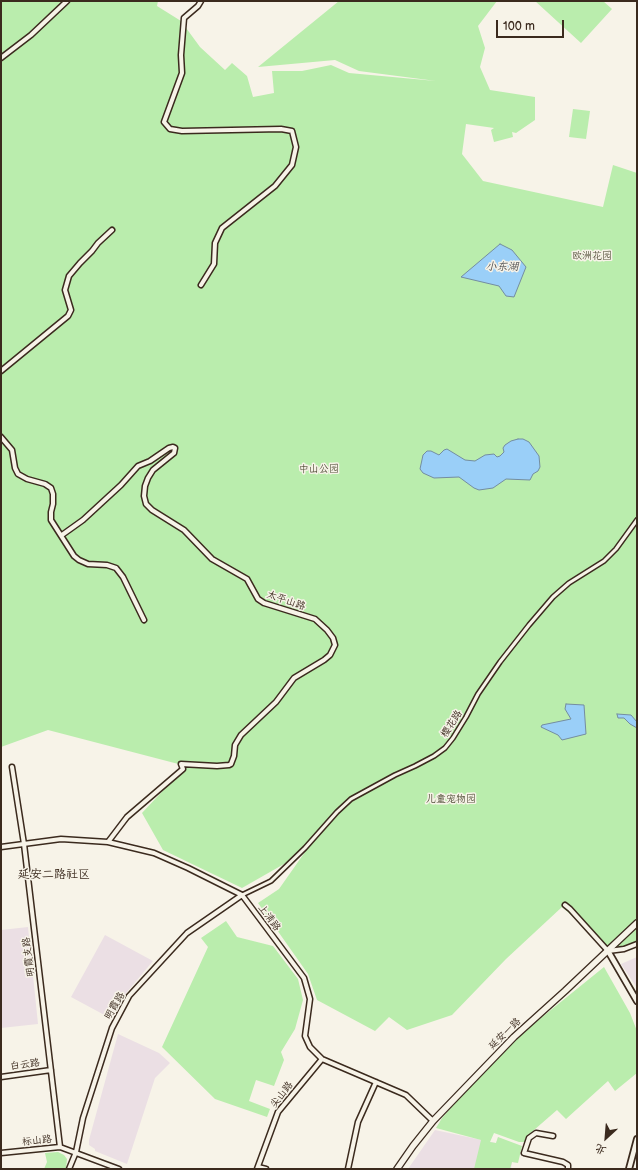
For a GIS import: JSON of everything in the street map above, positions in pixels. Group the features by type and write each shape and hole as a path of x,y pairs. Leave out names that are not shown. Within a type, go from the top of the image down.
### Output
{"main road":[{"name":"延安一路","path":"397,1169 412,1146 433,1122 514,1037 637,923"}],"street":[{"path":"1,58 31,35 67,1"},
{"path":"201,1 198,6 184,18 181,55 182,73 164,122 170,129 182,131 281,129 292,131 296,147 292,166 275,186 222,228 215,243 214,264 201,285"},
{"path":"1,371 68,316 71,310 65,290 69,276 92,251 98,242 112,230"},
{"path":"1,437 12,450 15,468 18,474 27,479 45,484 51,488 53,494 50,512 51,520 74,556 88,564 116,568 123,576 144,620"},
{"name":"太平山路","path":"62,535 83,520 122,485 138,466 150,461 169,448 173,447 175,448 174,453 154,470 148,478 144,496 146,504 152,510 184,530 212,559 246,579 258,599 264,603 315,619 327,630 333,638 335,645 330,655 324,660 294,678 276,702 241,735 235,745 234,756 231,764 217,766 181,764 183,769 127,817 108,842"},
{"name":"樱花路","path":"242,895 271,881 305,848 337,812 351,799 434,756 445,748 466,717 478,694 529,624 553,597 569,583 604,561 616,549 637,520"},
{"name":"明霞支路","path":"12,766 24,844 60,1147"},
{"name":"上清路","path":"1,847 61,839 108,842 154,853 242,895 304,978 310,999 305,1036 310,1047 322,1059 406,1095 433,1122"},
{"name":"明霞路","path":"69,1169 76,1152 83,1118 112,1028 129,996 187,933 242,895"},
{"path":"565,905 608,951 637,1001"},
{"path":"608,951 624,949 637,944"},
{"name":"尖山路","path":"258,1168 278,1112 322,1059"},
{"name":"白云路","path":"1,1077 51,1070"},
{"path":"348,1169 358,1122 376,1082"},
{"path":"553,1136 536,1133 529,1138 524,1153 563,1162 568,1165 568,1169"},
{"path":"629,1169 637,1139"},
{"name":"标山路","path":"1,1153 60,1147 119,1169"},
{"path":"258,1168 266,1169"}],"shaded area":[{"path":"28,927 38,1024 1,1028 1,930"},
{"path":"105,935 153,961 127,992 110,1018 71,997"},
{"path":"637,957 637,988 621,964"},
{"path":"118,1034 159,1053 170,1063 155,1078 127,1164 95,1151 95,1149 89,1145 89,1140"},
{"path":"435,1130 496,1143 498,1137 518,1163 512,1162 511,1169 408,1169"}],"green space":[{"name":"中山公园","path":"1,1 158,1 157,6 181,21 200,47 225,70 232,63 247,76 253,97 274,93 272,71 302,71 331,65 349,73 436,81 359,71 335,60 258,67 339,1 497,1 478,26 485,48 480,67 490,90 535,97 535,120 516,133 512,132 513,137 494,142 491,130 494,128 466,124 462,154 483,181 603,207 613,165 637,173 637,941 622,947 608,947 562,907 506,959 452,1015 407,1030 389,1017 375,1031 317,1000 308,974 258,903 279,889 305,852 242,888 163,850 142,813 186,766 48,730 1,747"},
{"path":"535,1 603,1 612,9 581,43"},
{"path":"573,109 590,111 586,139 569,137"},
{"path":"226,921 237,937 273,946 298,979 303,1000 295,1029 281,1052 284,1060 274,1086 256,1080 249,1101 270,1109 267,1117 215,1099 162,1047 208,947 201,938"},
{"path":"604,967 630,1013 637,1031 637,1073 615,1091 608,1081 566,1119 557,1110 526,1137 525,1142 519,1142 494,1133 490,1142 496,1143 498,1137 522,1146 518,1163 512,1162 510,1169 474,1169 481,1140 436,1128 442,1118 515,1039"},
{"path":"58,1152 64,1155 67,1159 66,1169 44,1169 47,1162 45,1153"}],"water":[{"name":"小东湖","path":"500,244 512,250 526,267 514,297 506,296 499,286 461,277"},
{"path":"518,439 523,439 529,442 539,456 540,467 538,471 533,474 530,480 506,479 493,488 479,490 459,477 434,478 423,473 420,469 423,455 427,451 431,451 439,455 447,449 465,460 475,461 485,455 494,454 497,457 500,456 504,452 503,448 505,445"},
{"path":"566,704 584,705 586,734 562,740 558,735 541,727 542,725 571,719 565,709"},
{"path":"617,714 631,715 637,722 637,728 624,718 618,718"}],"district":[{"name":"延安二路社区","path":"54,875"}],"park label":[{"name":"欧洲花园","path":"592,256"},
{"name":"儿童宠物园","path":"451,799"}]}
